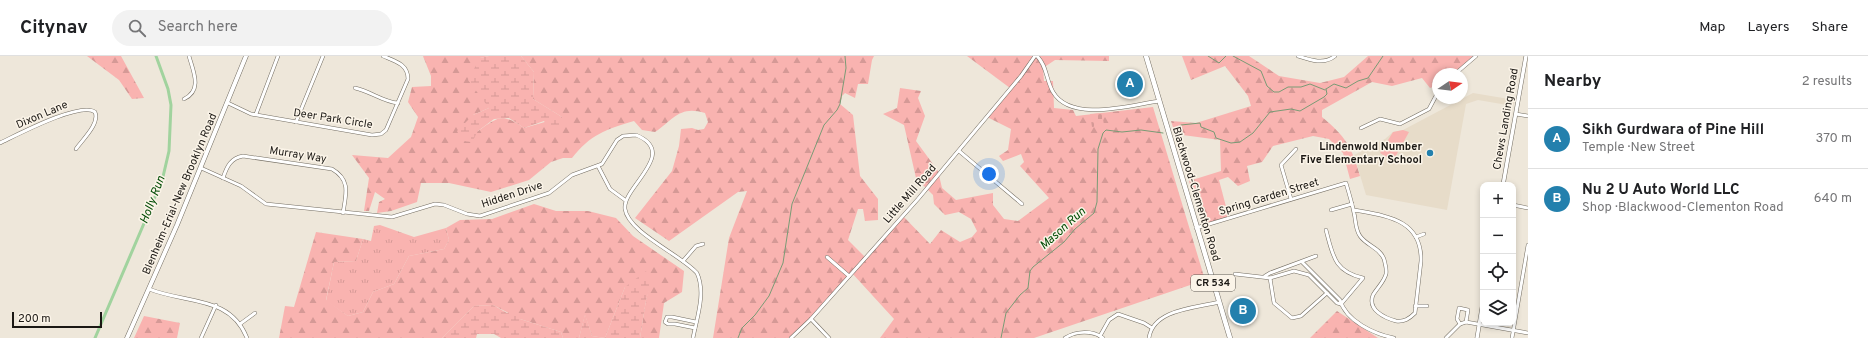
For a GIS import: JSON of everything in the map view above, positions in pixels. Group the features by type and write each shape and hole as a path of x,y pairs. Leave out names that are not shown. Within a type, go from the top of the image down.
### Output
{"main road":[{"name":"Blenheim-Erial-New Brooklyn Road","path":"127,338 201,168 246,56"},
{"name":"Blackwood-Clementon Road","path":"1146,56 1230,338"}],"street":[{"path":"184,99 190,96 194,90 196,82 189,56"},
{"path":"256,114 278,56"},
{"path":"296,122 323,56"},
{"name":"Deer Park Circle","path":"228,103 240,110 296,122 375,135 383,133 386,130 408,79 408,73 403,65 383,56"},
{"path":"1036,56 1045,68 1053,92 1062,103 1070,106 1086,110 1159,101"},
{"name":"Little Mill Road","path":"791,338 811,319 959,151 1036,56"},
{"path":"1298,56 1320,61 1329,60 1335,56"},
{"path":"1462,68 1476,56"},
{"name":"Chews Landing Road","path":"1504,182 1526,56"},
{"path":"356,88 398,103"},
{"path":"1361,128 1380,119 1400,124 1429,109 1432,103"},
{"name":"Dixon Lane","path":"0,143 70,112 90,109 95,112 96,118 91,128 76,149"},
{"path":"1516,114 1528,116"},
{"path":"625,200 610,189 598,166 605,160 617,140 623,136 636,135 648,143 652,160 648,169 625,200 625,210 634,226 698,273 701,284 693,338"},
{"path":"1291,199 1281,165 1296,149"},
{"path":"959,151 1022,204"},
{"name":"Murray Way","path":"223,178 230,162 237,157 243,156 332,169 340,174 344,180 346,194 343,213"},
{"name":"Hidden Drive","path":"201,168 240,186 266,204 392,217 435,204 444,205 467,214 480,216 553,191 576,172 598,166"},
{"name":"Spring Garden Street","path":"1196,228 1346,183 1352,204"},
{"path":"1331,210 1352,204 1360,237 1380,251 1384,260 1386,274 1373,297 1372,304 1375,310 1386,318 1402,321 1408,320 1415,314 1416,306 1421,254 1416,237 1407,226 1394,218 1354,210"},
{"path":"1516,206 1528,208"},
{"path":"1326,230 1336,264 1347,272 1363,278 1341,304"},
{"path":"1416,237 1424,234"},
{"path":"683,261 696,246 703,244"},
{"path":"1512,338 1528,245"},
{"path":"1265,276 1316,256"},
{"path":"827,257 849,276"},
{"path":"1302,262 1310,274 1327,293 1337,303 1341,304"},
{"path":"1234,274 1265,276 1270,278 1294,271 1310,274 1340,300 1341,304 1351,317 1362,326 1394,338"},
{"path":"1270,278 1274,302 1292,318 1301,316 1327,293"},
{"path":"149,289 170,296 216,305 229,312 240,324 247,338"},
{"path":"1149,338 1152,328 1160,318 1170,313 1219,302"},
{"path":"202,338 216,305"},
{"path":"1416,306 1427,306"},
{"path":"1460,324 1457,319 1459,308 1468,310 1466,322"},
{"path":"240,324 255,313"},
{"path":"1065,338 1076,333 1086,332 1102,337 1109,320 1118,314 1144,323 1152,328"},
{"path":"695,328 668,324 665,322 667,317 672,317 696,322"},
{"path":"811,319 829,338"},
{"path":"1446,338 1460,324 1466,322 1480,324 1477,338"},
{"path":"1491,326 1528,333"}],"shaded area":[{"path":"1473,93 1515,100 1513,106 1478,100 1468,103 1468,96"},
{"path":"1452,104 1466,104 1447,210 1366,195 1354,155 1385,139 1393,132 1403,130"}],"green space":[{"path":"87,56 121,56 144,98 132,99 119,80"},
{"path":"423,56 489,56 480,58 489,108 473,115 478,131 491,122 501,118 517,123 524,128 562,117 533,99 534,72 521,56 874,56 868,84 858,84 855,98 845,93 842,96 840,104 853,115 860,176 878,199 878,220 865,221 863,209 858,209 848,240 865,257 902,215 930,244 941,230 960,242 972,237 977,231 971,219 959,212 945,215 934,204 933,195 916,178 904,125 883,114 897,108 900,88 921,91 918,98 925,116 916,141 938,171 942,188 956,200 993,193 993,205 1004,219 1018,221 1049,198 1020,166 1024,162 1021,154 1003,161 999,156 1008,150 1011,129 987,117 1010,88 967,56 1109,56 1109,61 1055,60 1043,68 1044,81 1053,81 1054,108 1073,110 1076,116 1153,107 1205,280 1034,338 880,338 894,319 851,272 792,338 713,338 729,238 747,191 738,192 669,241 635,218 672,171 679,146 681,129 704,129 708,122 705,113 696,111 683,112 655,132 642,130 634,121 615,127 592,138 572,158 563,158 551,162 529,180 491,192 449,183 421,183 417,202 391,211 377,213 379,202 385,199 375,192 369,211 364,211 369,178 352,155 388,158 411,137 418,117 408,102 412,87 431,86 431,76"},
{"path":"489,56 521,56 534,72 533,99 562,117 560,130 551,133 544,121 524,128 509,118 494,119 478,131 472,142 462,141 457,131 473,115 489,108 468,80 480,58"},
{"path":"1182,56 1249,56 1279,76 1320,83 1344,77 1368,56 1473,56 1460,68 1432,68 1432,87 1430,88 1422,78 1392,86 1372,82 1322,110 1322,117 1337,130 1347,143 1354,157 1360,176 1350,179 1343,153 1329,139 1313,136 1273,146 1262,162 1247,166 1250,181 1238,186 1228,177 1219,180 1229,218 1203,226 1189,181 1221,171 1220,140 1175,134 1171,121 1196,123 1251,106 1248,96 1225,66 1191,80"},
{"path":"1102,113 1104,125 1092,127 1090,114"},
{"path":"1403,130 1409,132 1393,161 1380,153 1393,132"},
{"path":"534,204 556,211 588,211 616,218 633,236 684,271 682,292 664,303 659,338 640,338 650,285 625,287 605,338 592,336 585,315 579,338 563,338 561,332 520,319 493,305 474,306 442,338 279,338 285,306 294,307 316,232 363,239 356,261 334,262 326,300 348,316 363,312 373,292 394,284 409,256 444,249 449,240 446,228 460,220 492,219"},
{"path":"380,225 414,237 446,228 449,240 444,249 409,256 394,284 373,292 363,312 348,316 326,301 334,262 356,261 363,239 371,241 374,226"},
{"path":"646,271 651,285 646,300 640,338 605,338 625,287"},
{"path":"493,305 507,313 516,310 520,319 561,332 563,338 501,338 494,334 477,334 476,338 442,338 474,306"},
{"path":"1337,311 1378,338 1310,338"},
{"path":"585,314 592,336 605,338 579,338"},
{"path":"144,316 180,323 177,338 134,338"}],"waterway":[{"name":"Holly Run","path":"154,199 162,181 169,151 171,105 168,89 156,56"},
{"path":"738,338 742,328 755,315 769,296 783,263 792,204 824,125 837,110 840,104 846,68 845,56"},
{"path":"1208,56 1219,63 1226,56"},
{"path":"1233,56 1261,71 1267,86 1274,92 1279,92 1288,87 1301,87 1310,84 1325,90"},
{"name":"Mason Run","path":"1326,89 1334,84 1346,88 1358,81 1368,78 1383,56"},
{"name":"Mason Run","path":"1174,130 1181,125 1200,123 1201,127 1214,132 1216,138 1231,143 1240,142 1253,133 1270,112 1291,109 1300,111 1324,97 1327,94 1326,89"},
{"name":"Mason Run","path":"1001,338 1006,313 1020,295 1028,288 1030,271 1064,242 1075,229 1094,213 1097,202 1098,149 1103,133 1106,130 1122,132 1141,130 1163,133"},
{"name":"Holly Run","path":"151,207 154,199"},
{"name":"Holly Run","path":"95,338 151,207"}],"place":[{"name":"Sikh Gurdwara of Pine Hill","path":"1130,84"},
{"name":"Lindenwold Number Five Elementary School","path":"1430,153"},
{"name":"Nu 2 U Auto World LLC","path":"1243,311"}]}
